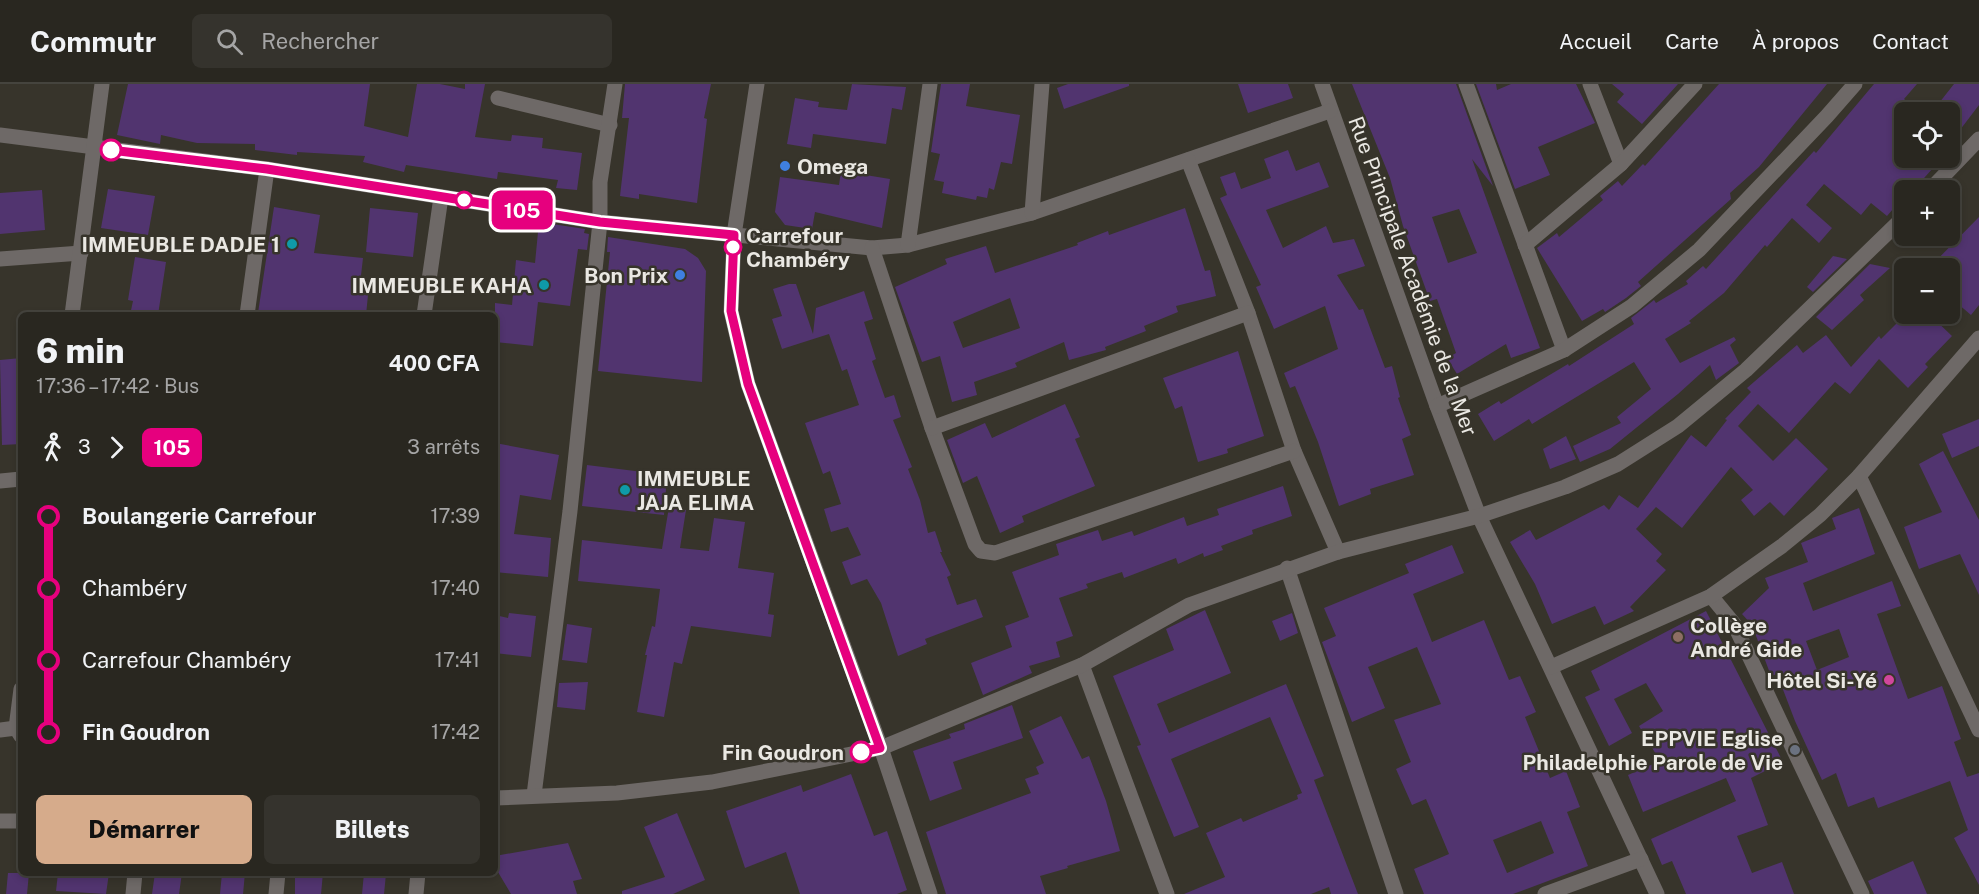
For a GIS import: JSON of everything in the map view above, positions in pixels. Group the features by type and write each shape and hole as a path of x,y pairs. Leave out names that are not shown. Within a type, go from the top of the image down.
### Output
{"street":[{"path":"72,312 102,84"},
{"path":"534,795 570,511 600,222 600,182 615,84"},
{"path":"757,84 734,235 731,311 748,384 880,748 928,894"},
{"path":"908,245 930,84"},
{"path":"1032,213 1042,84"},
{"path":"1322,84 1330,111"},
{"path":"1466,84 1564,350"},
{"path":"1590,84 1621,164"},
{"path":"1525,244 1621,164 1695,84"},
{"path":"1437,406 1564,350 1632,306 1698,250 1855,84"},
{"path":"498,98 610,125"},
{"name":"Rue Principale Académie de la Mer","path":"0,135 267,169 600,222 872,248 908,245 1032,213 1330,111 1479,516 1657,894"},
{"path":"1940,180 1979,139"},
{"path":"1188,160 1248,313 1294,450 1338,552"},
{"path":"247,312 267,169"},
{"path":"424,312 441,197"},
{"path":"498,798 617,793 712,782 880,748 1082,665 1189,605 1287,568 1338,552 1479,516 1565,487 1618,464 1678,426 1746,370 1894,227"},
{"path":"872,248 932,428 975,544 981,551 995,553 1294,450"},
{"path":"0,260 81,253"},
{"path":"932,428 1248,313"},
{"path":"1551,667 1711,596 1782,546 1820,515 1859,476 1979,338"},
{"path":"1859,476 1979,730"},
{"path":"0,481 18,479"},
{"path":"1287,568 1396,894"},
{"path":"1711,596 1734,624 1862,894"},
{"path":"1082,665 1167,894"},
{"path":"0,730 18,732"},
{"path":"0,821 18,821"},
{"path":"1545,894 1641,859"},
{"path":"133,894 135,876"},
{"path":"276,894 278,876"},
{"path":"416,894 418,876"}],"building":[{"path":"128,84 370,84 364,126 408,137 417,84 440,84 465,89 465,84 485,84 475,137 511,141 512,135 543,138 542,148 582,153 577,190 556,188 558,180 498,172 497,179 406,165 404,172 363,162 365,156 297,152 297,155 255,150 255,144 197,143 161,135 160,144 117,135"},
{"path":"625,84 711,84 704,118 707,119 697,203 639,194 639,199 620,196 629,118 622,118"},
{"path":"852,84 906,87 902,110 892,108 886,144 813,134 811,148 787,144 795,98 819,102 818,107 847,110"},
{"path":"941,84 970,84 966,106 1020,115 1012,164 1001,162 994,190 989,188 987,198 977,196 976,200 942,193 944,182 934,180 940,154 931,152"},
{"path":"1068,84 1129,84 1129,86 1064,109 1057,88"},
{"path":"1238,84 1288,84 1293,98 1248,113"},
{"path":"1352,84 1456,84 1493,186 1472,159 1540,348 1511,358 1506,344 1457,374 1447,358 1456,353 1437,299 1430,301 1403,226 1390,178","holes":["1459,209 1477,253 1448,263 1432,217"]},
{"path":"1476,84 1496,84 1497,90 1511,84 1576,84 1595,123 1538,147 1550,175 1515,189"},
{"path":"1612,84 1678,84 1642,124 1617,102 1624,94"},
{"path":"1719,84 1827,84 1759,167 1730,193 1731,199 1638,282 1641,286 1605,312 1603,309 1582,321 1537,248 1557,233 1559,237 1603,200 1600,196 1618,181 1622,186 1643,164 1645,166"},
{"path":"1874,84 1917,84 1904,99 1908,102 1894,102 1894,168 1933,168 1922,180 1894,180 1894,208 1887,216 1871,203 1861,215 1824,184 1806,205 1832,228 1819,243 1792,218 1767,247 1765,245 1724,293 1689,321 1691,323 1665,339 1680,363 1734,337 1736,340 1730,345 1739,363 1716,380 1710,365 1610,449 1580,462 1573,446 1621,423 1617,417 1651,389 1634,362 1532,424 1529,419 1494,441 1478,414 1499,401 1501,404 1568,364 1569,366 1634,324 1631,318 1654,300 1656,303 1688,284 1686,281 1703,266 1706,269 1814,151 1816,153"},
{"path":"1954,84 1979,84 1979,105 1960,130 1960,102 1940,102"},
{"path":"1288,150 1296,171 1319,162 1329,187 1266,210 1283,248 1326,226 1333,243 1354,239 1365,266 1337,275 1359,310 1363,309 1385,368 1392,366 1400,397 1398,398 1411,435 1402,439 1414,475 1370,489 1371,494 1339,506 1318,442 1295,386 1290,388 1284,373 1338,349 1325,306 1274,329 1256,287 1261,285 1220,198 1227,195 1220,177 1235,172 1241,189 1271,178 1264,159"},
{"path":"841,171 890,179 882,228 815,212 812,229 785,225 775,212 780,177 839,185"},
{"path":"108,189 155,196 148,235 101,228"},
{"path":"42,190 45,230 0,234 0,193"},
{"path":"274,207 320,215 314,253 363,258 360,284 369,285 366,312 258,312"},
{"path":"370,208 418,213 413,257 366,252"},
{"path":"1185,208 1205,271 1210,270 1216,296 1176,306 1178,312 1144,326 1146,331 1105,347 1106,350 1069,360 1064,342 1015,363 1017,367 974,382 977,395 952,402 940,356 922,362 895,287 947,264 945,259 986,246 995,273 1078,245 1077,243 1108,231 1109,235","holes":["1010,298 1020,328 963,348 953,322"]},
{"path":"1979,217 1979,305 1971,315 1960,306 1960,258 1939,258 1951,246 1960,246 1960,236"},
{"path":"539,222 585,229 584,233 589,234 587,250 578,249 570,306 538,302 533,346 498,342 498,312 495,312 495,303 512,305 516,260 535,263"},
{"path":"608,237 685,249 698,258 706,271 702,382 598,371 610,252 607,252"},
{"path":"1833,256 1847,259 1813,292 1807,287"},
{"path":"135,257 166,262 158,312 131,312 133,301 128,300"},
{"path":"1870,264 1890,268 1860,295 1864,300 1832,330 1816,317"},
{"path":"796,284 813,334 816,308 864,291 873,319 864,322 876,359 872,361 885,398 894,395 901,417 893,420 912,467 908,469 920,500 928,533 935,531 942,552 940,552 951,575 947,577 957,605 976,599 983,617 925,639 927,644 898,656 881,603 867,579 851,585 842,562 861,555 848,527 831,532 824,509 841,504 830,471 823,474 805,423 859,405 847,369 842,371 829,334 782,349 772,319 782,316 773,289"},
{"path":"1896,324 1939,324 1952,336 1925,364 1928,367 1908,388 1879,359 1850,394 1835,382 1789,433 1758,404 1738,426 1773,461 1796,438 1828,469 1784,516 1770,502 1754,516 1741,500 1753,490 1731,467 1682,528 1656,507 1636,529 1662,554 1656,561 1666,570 1630,607 1634,611 1604,625 1595,606 1552,624 1535,584 1510,542 1530,530 1536,540 1604,505 1609,510 1619,495 1638,508 1691,435 1706,447 1727,420 1725,419 1751,392 1747,388 1797,345 1803,353 1826,335 1851,367 1879,336 1881,339"},
{"path":"1238,351 1264,436 1227,449 1228,453 1198,462 1182,406 1175,409 1163,378"},
{"path":"18,358 18,444 2,445 0,360"},
{"path":"1065,404 1080,437 1075,439 1095,486 1022,516 1024,522 1000,533 977,476 963,483 947,440 985,423 992,438"},
{"path":"1979,419 1979,446 1952,458 1942,434"},
{"path":"1566,436 1576,459 1550,469 1543,449"},
{"path":"498,444 559,455 551,500 520,495 514,534 551,538 548,577 498,572"},
{"path":"1943,451 1979,520 1979,595 1960,554 1919,569 1904,527 1942,512 1919,464"},
{"name":"IMMEUBLE JAJA ELIMA","path":"587,465 667,475 664,515 582,506"},
{"path":"1283,486 1292,516 1252,530 1253,534 1221,546 1223,550 1204,557 1203,553 1178,564 1176,558 1124,578 1122,572 1086,584 1088,588 1059,598 1073,636 1056,642 1060,657 1029,666 1032,673 983,695 971,663 1012,647 1005,626 1029,617 1012,572 1059,555 1056,544 1098,530 1102,541 1132,531 1134,536 1184,517 1187,526 1219,515 1217,509"},
{"path":"669,507 686,510 680,548 709,551 714,518 745,522 738,568 774,573 768,614 774,615 771,637 691,626 682,664 674,662 664,717 637,712 647,655 645,655 652,626 655,627 660,589 578,581 582,540 662,549"},
{"path":"1859,508 1875,554 1803,583 1813,611 1892,581 1901,606 1877,614 1908,699 1942,686 1961,739 1954,742 1967,777 1979,773 1979,885 1954,838 1968,830 1950,781 1878,808 1874,797 1848,807 1836,773 1822,780 1777,674 1771,676 1752,625 1742,614 1769,588 1765,578 1808,562 1801,543 1836,529 1832,518","holes":["1839,629 1849,657 1817,670 1806,641"]},
{"path":"1452,545 1464,573 1413,594 1432,642 1484,620 1509,680 1520,676 1536,712 1525,717 1550,778 1566,771 1580,807 1567,812 1588,866 1513,894 1424,894 1414,869 1449,854 1426,799 1412,805 1396,769 1411,762 1394,720 1441,704 1417,647 1368,667 1385,708 1352,722 1322,642 1336,636 1324,608 1409,573 1405,564","holes":["1541,821 1554,853 1507,873 1493,840"]},
{"path":"1205,610 1231,673 1157,704 1169,733 1286,684 1324,776 1314,780 1358,894 1331,894 1329,887 1311,894 1184,894 1225,877 1206,833 1241,818 1243,822 1298,799 1297,795 1302,793 1270,717 1171,759 1199,827 1174,837 1137,746 1141,745 1113,676 1174,650 1166,629"},
{"path":"1706,611 1783,762 1751,778 1768,825 1737,836 1752,873 1782,862 1794,894 1686,894 1672,861 1662,865 1651,839 1736,801 1726,778 1643,812 1628,775 1660,761 1639,726 1663,711 1646,683 1614,699 1632,733 1609,746 1585,697 1600,690 1591,671"},
{"path":"509,613 536,616 531,657 498,653 498,616 508,618"},
{"path":"1292,613 1298,633 1280,641 1272,621"},
{"path":"567,624 592,628 587,663 562,660"},
{"path":"588,682 585,710 557,707 559,683"},
{"path":"1012,705 1023,738 953,762 962,789 930,801 913,751 951,738 949,734 965,729 964,724"},
{"path":"1061,716 1082,759 1089,756 1106,801 1120,851 1040,876 1046,894 946,894 926,832 1031,793 1025,779 1039,774 1036,767 1044,763 1029,731"},
{"path":"851,774 874,836 887,831 907,890 897,894 800,894 786,852 745,868 726,811 801,785 803,792"},
{"path":"677,813 705,880 673,894 622,894 622,891 665,877 644,827"},
{"path":"568,843 582,879 573,881 577,894 511,894 498,872 498,855"},
{"path":"1913,861 1927,894 1874,894 1868,881"},
{"path":"8,873 29,876 27,894 6,894"},
{"path":"58,876 109,876 106,894 56,891"},
{"path":"155,876 182,876 179,894 152,894"},
{"path":"222,876 245,876 243,894 220,894"},
{"path":"295,876 323,876 321,894 295,894"},
{"path":"364,876 386,876 384,894 362,894"}],"bus line":[{"name":"105","path":"111,150 267,169 600,222 734,235 731,311 748,384 880,748 861,752"}],"place":[{"name":"Omega","path":"785,166"},
{"name":"IMMEUBLE DADJE 1","path":"292,244"},
{"name":"Carrefour Chambéry","path":"733,247"},
{"name":"Bon Prix","path":"680,275"},
{"name":"IMMEUBLE KAHA","path":"544,285"},
{"name":"IMMEUBLE JAJA ELIMA","path":"625,490"},
{"name":"Collège André Gide","path":"1678,637"},
{"name":"Hôtel Si-Yé","path":"1889,680"},
{"name":"EPPVIE Eglise Philadelphie Parole de Vie","path":"1795,750"},
{"name":"Fin Goudron","path":"861,752"}]}
